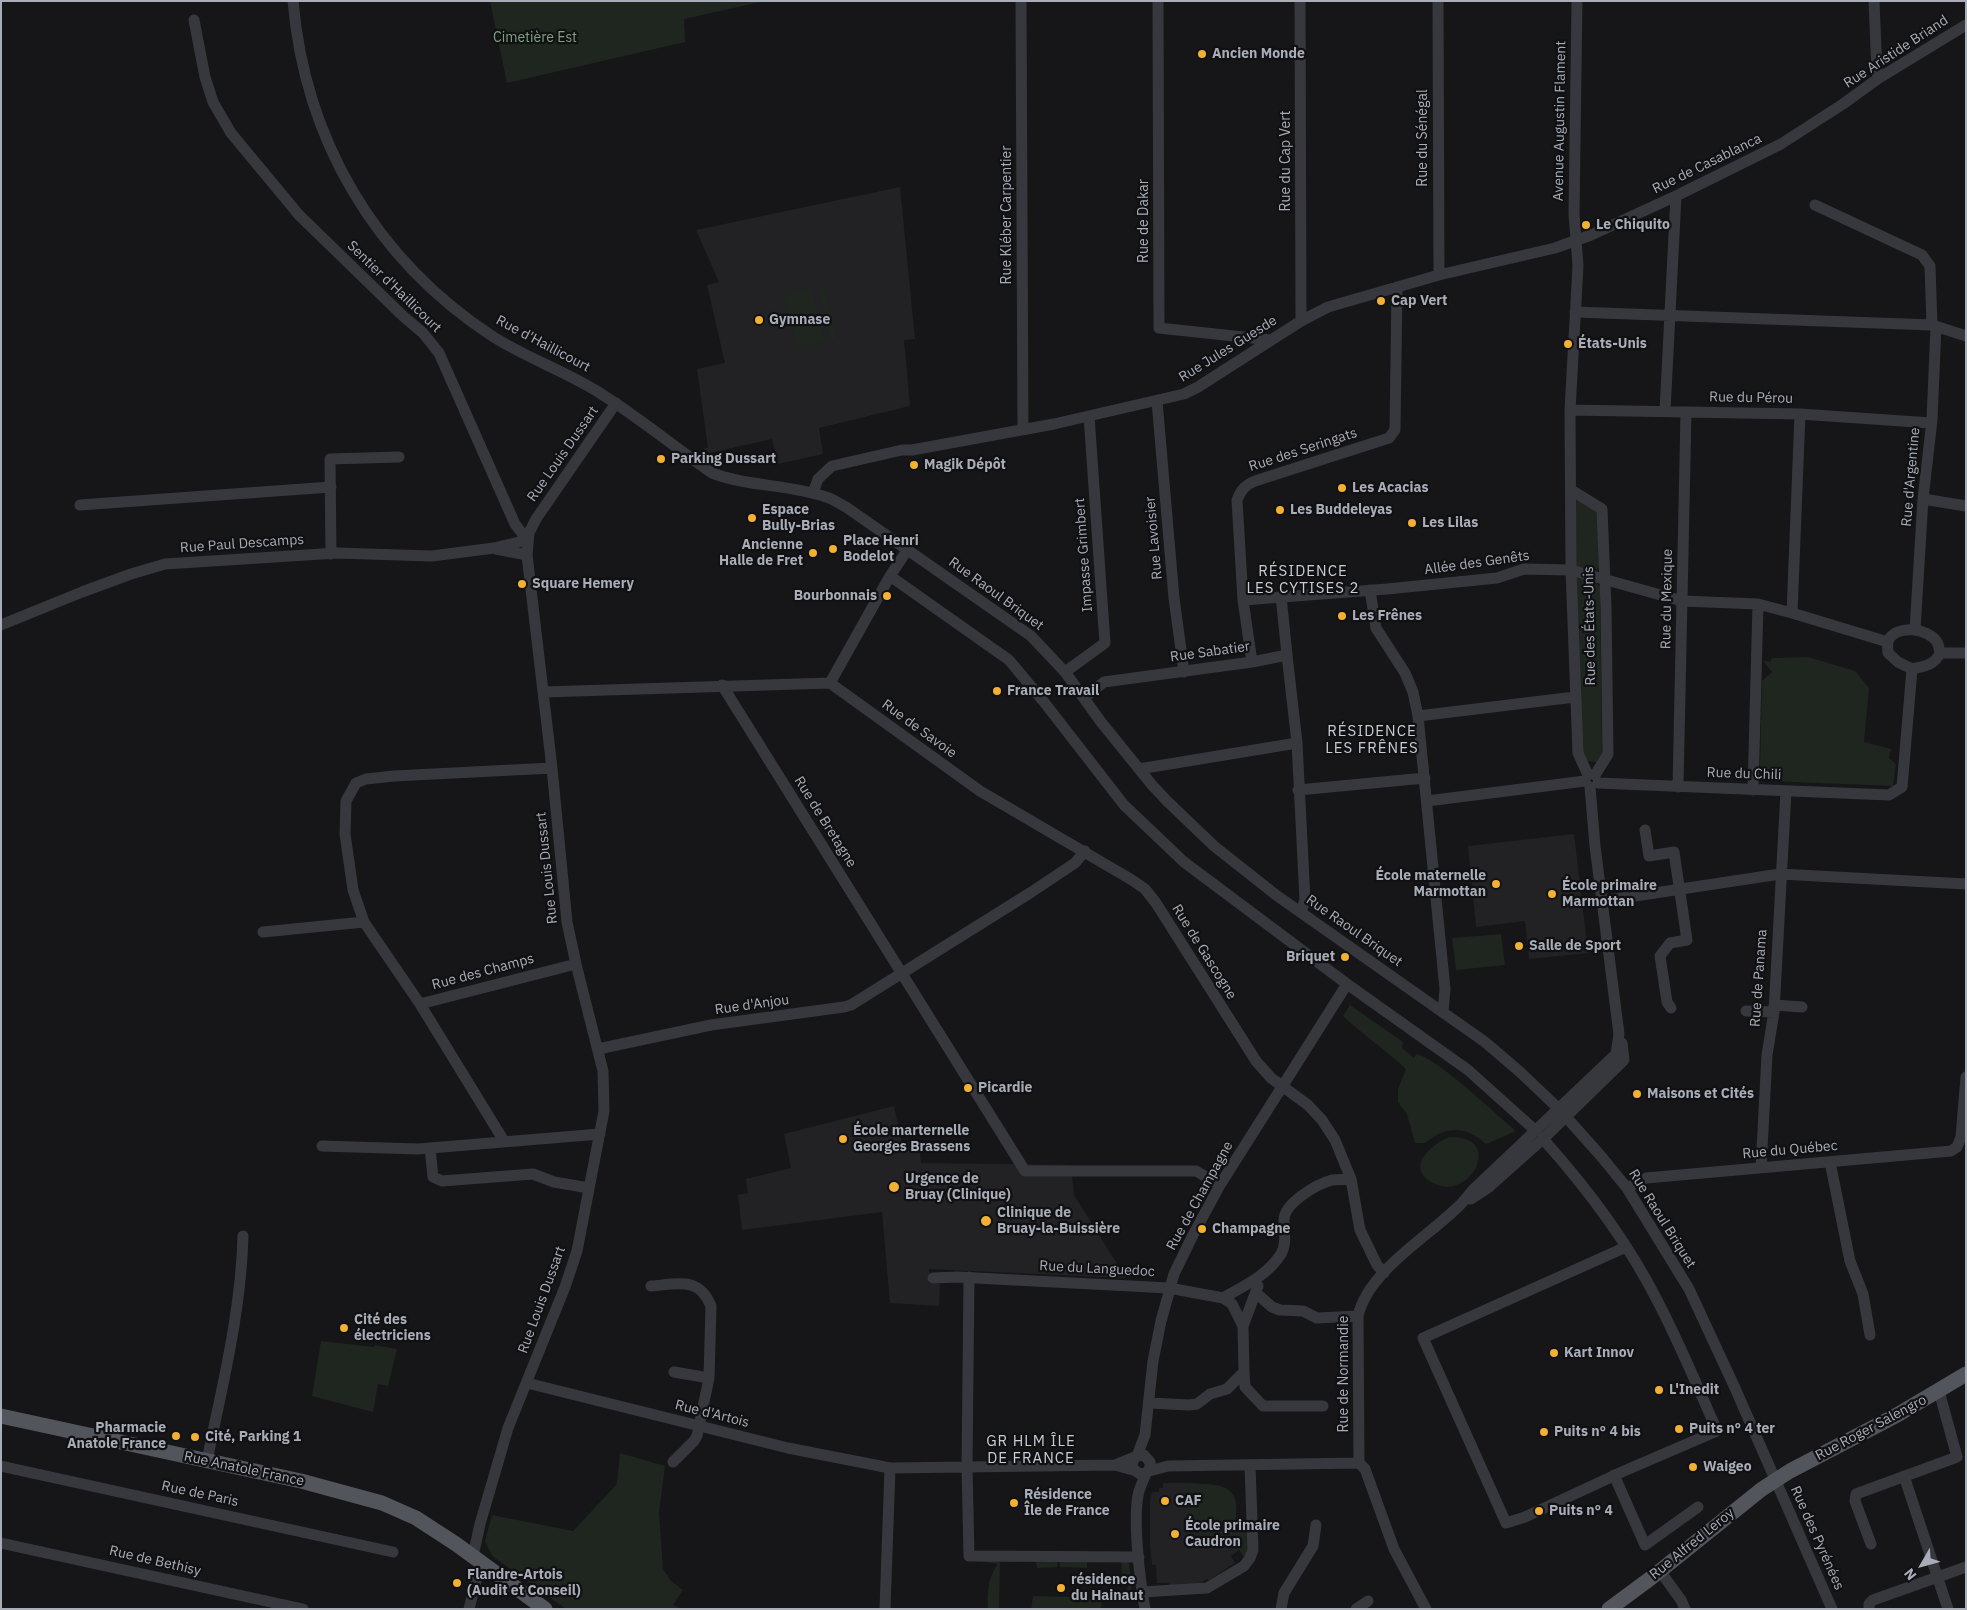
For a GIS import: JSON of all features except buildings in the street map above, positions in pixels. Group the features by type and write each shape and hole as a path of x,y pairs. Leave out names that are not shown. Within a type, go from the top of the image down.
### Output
{"main road":[{"name":"Rue Roger Salengro","path":"1776,1480 1939,1391 1966,1374"},
{"name":"Rue Anatole France","path":"2,1417 347,1492 382,1503 416,1518 477,1558 545,1609"},
{"name":"Rue Alfred Leroy","path":"1609,1609 1660,1571 1753,1495 1776,1480"}],"street":[{"name":"Rue d'Haillicourt","path":"293,1 302,63 312,102 327,142 354,192 387,242 426,284 472,322 502,342 583,382 616,403"},
{"name":"Rue Kléber Carpentier","path":"1021,1 1023,429"},
{"name":"Rue de Dakar","path":"1158,1 1159,328 1271,340"},
{"name":"Rue du Cap Vert","path":"1300,1 1301,321"},
{"name":"Rue du Sénégal","path":"1438,1 1439,275"},
{"name":"Avenue Augustin Flament","path":"1577,1 1574,214 1577,240"},
{"path":"1874,1 1877,73 1879,78"},
{"name":"Sentier d'Haillicourt","path":"194,20 205,76 213,102 231,133 304,220 423,333 439,353 514,524 527,540"},
{"name":"Rue Aristide Briand","path":"1843,104 1879,78 1966,25"},
{"name":"Rue de Casablanca","path":"1577,240 1676,196 1767,152 1843,104"},
{"path":"1665,411 1676,196"},
{"name":"Rue d'Argentine","path":"1815,205 1922,255 1930,266 1934,326 1931,423 1923,500 1914,630"},
{"name":"Rue Jules Guesde","path":"813,493 818,479 832,466 902,450 912,450 1089,416 1184,394 1198,388 1301,321 1336,304 1439,275 1556,248 1577,240"},
{"name":"Rue des États-Unis","path":"1577,240 1578,266 1570,410 1571,570 1578,753 1591,780"},
{"name":"Rue des Seringats","path":"1252,662 1243,600 1237,500 1241,491 1255,480 1389,438 1395,430 1397,287"},
{"path":"1575,312 1934,326 1966,336"},
{"name":"Rue Lavoisier","path":"1157,401 1174,598 1184,672"},
{"name":"Rue Louis Dussart","path":"469,1609 480,1524 508,1428 570,1272 582,1229 604,1111 604,1071 567,922 552,768 526,555 527,540 536,518 616,403 712,473 732,479 813,493"},
{"name":"Rue du Pérou","path":"1570,410 1800,414 1931,423"},
{"name":"Rue du Mexique","path":"1678,787 1686,412"},
{"path":"1792,613 1800,414"},
{"name":"Impasse Grimbert","path":"1065,672 1105,643 1089,416"},
{"path":"331,554 330,459 399,457"},
{"path":"80,505 331,487"},
{"name":"Rue des États-Unis","path":"1571,490 1602,509 1608,754 1591,780"},
{"name":"Rue Raoul Briquet","path":"813,493 846,507 908,548 1031,636 1065,672 1138,768 1167,801 1214,846 1250,876 1443,1012 1503,1057 1563,1113 1628,1188 1689,1289 1776,1480"},
{"path":"1923,500 1966,506"},
{"name":"Rue Paul Descamps","path":"1,625 82,592 164,564 331,554 432,556 494,548 527,540"},
{"name":"Rue Paul Descamps","path":"494,548 526,555"},
{"path":"543,692 830,683 890,576 908,548"},
{"name":"Allée des Genêts","path":"1243,600 1497,578 1524,569 1571,570 1682,601 1758,604 1888,642"},
{"path":"890,576 1009,660 1124,805 1184,862 1347,984 1468,1070 1539,1135 1583,1185 1626,1246 1657,1299 1717,1431 1614,1475 1533,1513 1506,1523 1423,1338 1626,1246"},
{"path":"1370,590 1376,628 1405,674 1413,692 1418,716 1445,989 1443,1012"},
{"path":"1281,596 1297,743 1305,900 1301,912"},
{"path":"1753,790 1758,604"},
{"path":"1905,630 1923,632 1937,642 1940,654 1937,660 1927,666 1912,669 1898,662 1888,653 1888,642 1893,634 1905,630"},
{"path":"1940,654 1966,653"},
{"name":"Rue Sabatier","path":"1084,698 1104,682 1252,662 1287,655"},
{"name":"Rue du Chili","path":"1427,801 1591,780 1678,787 1889,795 1902,787 1912,669"},
{"name":"Rue de Savoie","path":"830,683 980,792 1085,851"},
{"name":"Rue de Bretagne","path":"722,685 1025,1171 1196,1171 1220,1185"},
{"path":"1418,716 1575,697"},
{"path":"1138,768 1297,743"},
{"name":"Rue des Champs","path":"552,768 366,779 356,783 346,801 345,834 353,890 364,922 420,1004 576,964"},
{"path":"1298,790 1425,778"},
{"path":"1591,780 1595,846 1602,901 1780,874 1966,884"},
{"name":"Rue de Panama","path":"1761,1168 1767,1055 1774,1008 1786,790"},
{"path":"1644,830 1649,856 1674,852 1680,889 1687,940 1670,943 1660,956 1667,1002 1671,1008"},
{"name":"Rue d'Anjou","path":"598,1049 711,1025 844,1008 902,974 1045,883 1075,863 1085,851"},
{"name":"Rue de Gascogne","path":"1085,851 1145,889 1156,903 1256,1061 1266,1073 1282,1085"},
{"name":"Rue de Normandie","path":"1359,1463 1358,1316 1366,1294 1384,1273 1460,1205 1488,1188 1539,1135 1624,1060 1602,901"},
{"path":"263,932 364,922"},
{"name":"Rue de Champagne","path":"1144,1468 1144,1435 1153,1361 1169,1288 1189,1242 1220,1185 1347,984"},
{"path":"420,1004 504,1141"},
{"path":"1746,1010 1802,1007"},
{"name":"Rue du Québec","path":"1628,1188 1646,1178 1951,1151 1957,1147 1961,1137 1966,1077"},
{"path":"1282,1085 1302,1099 1322,1120 1340,1151 1351,1179 1360,1230 1377,1265 1384,1273"},
{"path":"322,1146 418,1149 600,1134"},
{"path":"430,1148 433,1177 442,1181 533,1174 554,1182 589,1188"},
{"path":"1836,1162 1850,1261 1863,1294 1870,1335"},
{"path":"1323,1406 1263,1406 1245,1387 1243,1326 1262,1275 1283,1249 1285,1212 1313,1187 1331,1180 1351,1179"},
{"path":"207,1461 234,1338 242,1272 243,1236"},
{"path":"1243,1326 1232,1304 1223,1298 1262,1275"},
{"path":"969,1277 967,1467 969,1556 1139,1557"},
{"name":"Rue du Languedoc","path":"933,1278 969,1277 1169,1288 1223,1298"},
{"path":"651,1286 686,1284 696,1286 703,1290 711,1306 709,1378 699,1426 694,1441 673,1462"},
{"path":"1256,1293 1272,1307 1280,1310 1303,1310 1317,1318 1358,1316"},
{"path":"674,1372 709,1378"},
{"path":"1149,1403 1189,1406 1197,1404 1210,1394 1227,1389 1244,1372"},
{"name":"Rue d'Artois","path":"527,1384 788,1448 890,1468 1115,1465"},
{"path":"1871,1544 1855,1501 1855,1496 1858,1492 1957,1456 1939,1391"},
{"name":"Rue de Champagne","path":"1136,1457 1144,1435"},
{"path":"1115,1465 1144,1455 1144,1468 1139,1492 1137,1532 1145,1609"},
{"path":"1115,1465 1144,1468 1359,1463 1365,1469 1394,1549 1426,1609"},
{"path":"1142,1592 1207,1588 1248,1562 1253,1550 1250,1465"},
{"name":"Rue de Paris","path":"1,1466 393,1552"},
{"path":"885,1609 890,1468"},
{"path":"1614,1475 1645,1545 1698,1507"},
{"path":"1904,1476 1948,1609"},
{"name":"Rue des Pyrénées","path":"1776,1480 1832,1609"},
{"path":"1281,1609 1284,1593 1316,1539 1316,1525"},
{"name":"Rue de Bethisy","path":"1,1543 303,1609"},
{"path":"1869,1609 1869,1604 1873,1600 1966,1567"},
{"path":"1660,1571 1681,1600 1685,1609"},
{"path":"1356,1609 1368,1601"}],"shaded area":[{"path":"900,187 915,339 904,340 910,406 819,428 823,454 778,464 772,439 710,453 703,448 708,448 697,369 725,363 707,285 719,282 696,230"},
{"name":"École primaire Marmottan","path":"1574,834 1588,953 1529,959 1525,921 1476,927 1468,846"},
{"name":"Clinique de Bruay-la-Buissière","path":"894,1106 902,1143 919,1140 921,1163 1071,1165 1074,1195 1126,1278 929,1269 929,1283 940,1284 939,1306 890,1303 882,1212 742,1230 738,1195 748,1193 746,1179 791,1168 784,1134"},
{"name":"École primaire Caudron","path":"1163,1483 1190,1483 1190,1515 1188,1521 1190,1526 1195,1532 1210,1538 1228,1532 1239,1550 1231,1556 1235,1563 1209,1580 1207,1579 1198,1584 1169,1587 1169,1583 1157,1583 1156,1565 1152,1565 1150,1547 1150,1501 1151,1494 1159,1492 1159,1488 1163,1488"}],"green space":[{"name":"Cimetière Est","path":"490,1 765,1 684,19 685,42 507,83"},
{"path":"823,283 837,340 832,341 818,284"},
{"path":"811,288 825,341 798,348 783,295"},
{"path":"1577,500 1594,506 1599,516 1599,568 1595,573 1572,565 1572,505"},
{"path":"1577,577 1595,582 1600,587 1602,759 1600,763 1585,761 1580,750 1572,582"},
{"path":"1808,657 1855,671 1869,688 1864,742 1891,749 1889,758 1896,764 1893,786 1770,781 1760,768 1762,681 1772,672 1763,661 1770,662 1772,658"},
{"path":"1501,934 1505,965 1456,970 1452,938"},
{"path":"1350,1005 1403,1042 1402,1048 1414,1058 1416,1054 1425,1058 1451,1075 1516,1131 1486,1144 1471,1133 1456,1130 1440,1133 1425,1143 1415,1143 1407,1114 1398,1102 1398,1089 1406,1069 1343,1016"},
{"path":"1449,1137 1466,1139 1476,1146 1479,1156 1476,1167 1469,1177 1459,1184 1447,1187 1433,1183 1425,1177 1421,1171 1421,1164 1423,1157 1428,1151"},
{"path":"321,1341 374,1347 375,1345 397,1349 388,1386 378,1384 373,1412 312,1396"},
{"path":"620,1453 665,1466 659,1513 663,1569 670,1580 683,1590 673,1605 681,1609 566,1609 492,1556 485,1541 492,1515 573,1531 617,1484"},
{"path":"1190,1483 1221,1486 1233,1494 1236,1501 1235,1525 1249,1534 1247,1556 1245,1559 1228,1532 1215,1537 1209,1537 1202,1535 1192,1528 1186,1515 1190,1515"},
{"path":"1121,1558 1128,1559 1132,1582 1130,1599 1126,1592 1129,1584 1122,1580"},
{"path":"1000,1559 999,1609 988,1609 989,1585 992,1574 998,1564 972,1560"},
{"path":"1036,1562 1057,1562 1058,1567 1037,1568"},
{"path":"1060,1562 1087,1562 1087,1568 1060,1567"},
{"path":"1033,1596 1102,1598 1101,1609 1031,1609"}],"place":[{"name":"Ancien Monde","path":"1202,54"},
{"name":"Le Chiquito","path":"1586,225"},
{"name":"Cap Vert","path":"1381,301"},
{"name":"Gymnase","path":"759,320"},
{"name":"États-Unis","path":"1568,344"},
{"name":"Parking Dussart","path":"661,459"},
{"name":"Magik Dépôt","path":"914,465"},
{"name":"Les Acacias","path":"1342,488"},
{"name":"Les Buddeleyas","path":"1280,510"},
{"name":"Espace Bully-Brias","path":"752,518"},
{"name":"Les Lilas","path":"1412,523"},
{"name":"Place Henri Bodelot","path":"833,549"},
{"name":"Ancienne Halle de Fret","path":"813,553"},
{"name":"Square Hemery","path":"522,584"},
{"name":"Bourbonnais","path":"887,596"},
{"name":"Les Frênes","path":"1342,616"},
{"name":"France Travail","path":"997,691"},
{"name":"École maternelle Marmottan","path":"1496,884"},
{"name":"École primaire Marmottan","path":"1552,894"},
{"name":"Salle de Sport","path":"1519,946"},
{"name":"Briquet","path":"1345,957"},
{"name":"Picardie","path":"968,1088"},
{"name":"Maisons et Cités","path":"1637,1094"},
{"name":"École marternelle Georges Brassens","path":"843,1139"},
{"name":"Urgence de Bruay (Clinique)","path":"894,1187"},
{"name":"Clinique de Bruay-la-Buissière","path":"986,1221"},
{"name":"Champagne","path":"1202,1229"},
{"name":"Cité des électriciens","path":"344,1328"},
{"name":"Kart Innov","path":"1554,1353"},
{"name":"L'Inedit","path":"1659,1390"},
{"name":"Puits n° 4 ter","path":"1679,1429"},
{"name":"Puits n° 4 bis","path":"1544,1432"},
{"name":"Pharmacie Anatole France","path":"176,1436"},
{"name":"Cité, Parking 1","path":"195,1437"},
{"name":"Waigeo","path":"1693,1467"},
{"name":"CAF","path":"1165,1501"},
{"name":"Résidence Île de France","path":"1014,1503"},
{"name":"Puits n° 4","path":"1539,1511"},
{"name":"École primaire Caudron","path":"1175,1534"},
{"name":"Flandre-Artois (Audit et Conseil)","path":"457,1583"},
{"name":"résidence du Hainaut","path":"1061,1588"}],"district":[{"name":"RÉSIDENCE LES CYTISES 2","path":"1303,580"},
{"name":"RÉSIDENCE LES FRÊNES","path":"1372,740"},
{"name":"GR HLM ÎLE DE FRANCE","path":"1031,1450"}]}
